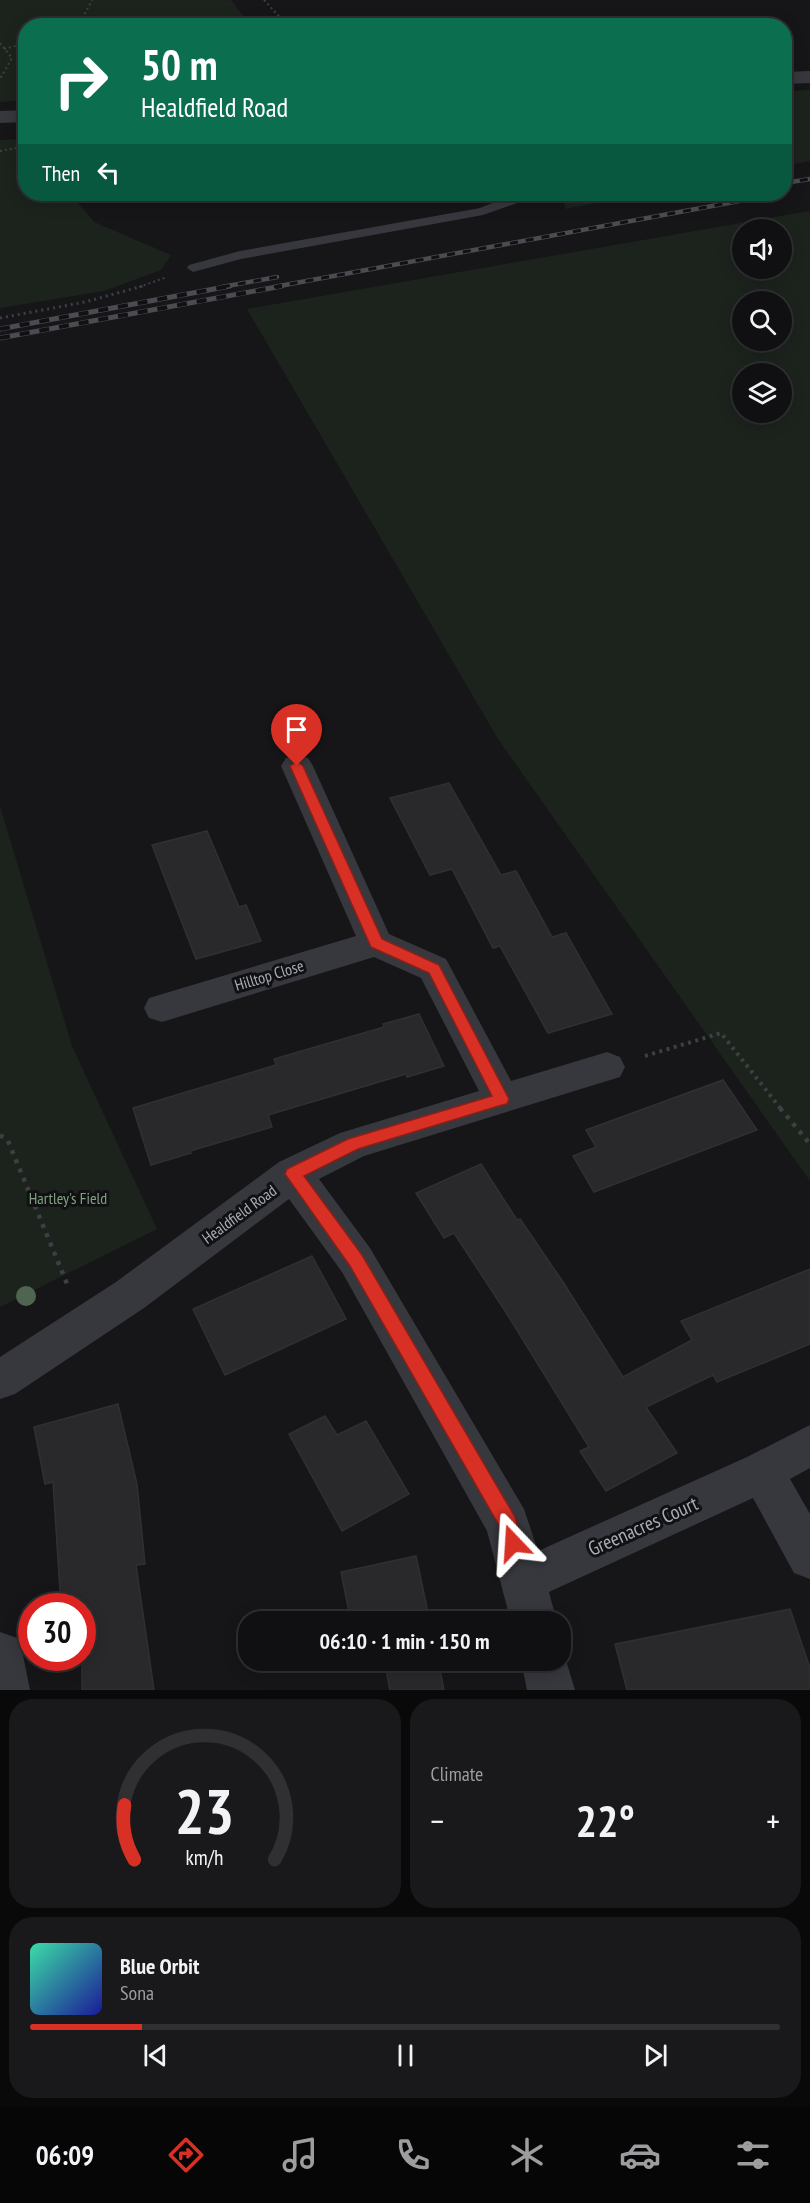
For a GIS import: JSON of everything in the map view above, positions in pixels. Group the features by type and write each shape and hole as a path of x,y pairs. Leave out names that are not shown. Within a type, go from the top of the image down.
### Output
{"street":[{"path":"792,78 810,77"},
{"path":"0,117 18,116"},
{"path":"297,766 376,943 434,969 502,1099"},
{"name":"Hilltop Close","path":"162,1008 376,943"},
{"name":"Healdfield Road","path":"0,1380 130,1295 293,1174 353,1144 607,1067"},
{"path":"293,1174 356,1260 508,1524 528,1601"},
{"name":"Greenacres Court","path":"528,1601 810,1445"},
{"path":"762,1472 810,1557"},
{"path":"0,1655 6,1690"},
{"path":"547,1671 551,1690"}],"lane":[{"path":"193,268 240,255 483,211 510,201"},
{"path":"375,217 386,229"}],"path":[{"path":"81,18 92,0"},
{"path":"264,0 281,18"},
{"path":"0,43 12,58 0,79"},
{"path":"4,49 18,45"},
{"path":"0,318 106,297 193,268"},
{"path":"607,1067 721,1033 810,1144"},
{"path":"0,1135 8,1141 84,1325"}],"green space":[{"path":"0,0 231,0 245,18 18,18 18,101 0,102"},
{"path":"810,90 810,161 792,165 792,91"},
{"path":"18,139 18,201 77,201 94,222 171,255 161,270 104,291 0,308 0,140"},
{"path":"564,201 607,201 565,209"},
{"path":"810,211 810,1181 498,739 247,309 732,225 732,279 792,279 792,219 764,219"},
{"name":"Hartley's Field","path":"0,806 72,1046 157,1229 0,1307"}],"building":[{"path":"449,783 501,875 516,871 552,937 566,933 612,1014 548,1033 500,946 493,948 452,869 430,875 390,798"},
{"path":"207,831 239,907 246,905 261,941 196,959 152,845"},
{"path":"419,1014 444,1066 407,1077 406,1074 268,1115 272,1127 151,1165 133,1108 276,1065 274,1059 384,1027 383,1024"},
{"path":"723,1080 757,1130 594,1192 573,1156 596,1147 586,1130"},
{"path":"481,1164 517,1220 520,1219 563,1282 623,1377 692,1340 681,1321 810,1269 810,1344 717,1382 713,1375 646,1407 677,1453 606,1491 580,1451 589,1447 507,1314 454,1233 444,1238 416,1193"},
{"path":"312,1256 346,1319 225,1375 193,1309"},
{"path":"118,1404 137,1484 145,1564 136,1565 154,1690 82,1690 82,1671 96,1671 96,1593 60,1593 53,1482 45,1484 34,1427"},
{"path":"325,1416 337,1435 366,1421 409,1494 342,1531 289,1434"},
{"path":"416,1556 428,1611 349,1611 341,1572"},
{"path":"790,1609 810,1668 810,1690 627,1690 615,1644"},
{"path":"386,1671 440,1671 444,1690 390,1690"}],"railway":[{"path":"792,182 810,179"},
{"path":"274,287 739,201"},
{"path":"222,287 277,277"},
{"path":"0,329 230,286"},
{"path":"0,338 282,286"}],"route":[{"path":"297,766 376,943 434,969 502,1099 353,1144 293,1174 356,1260 508,1524 513,1543"}]}
